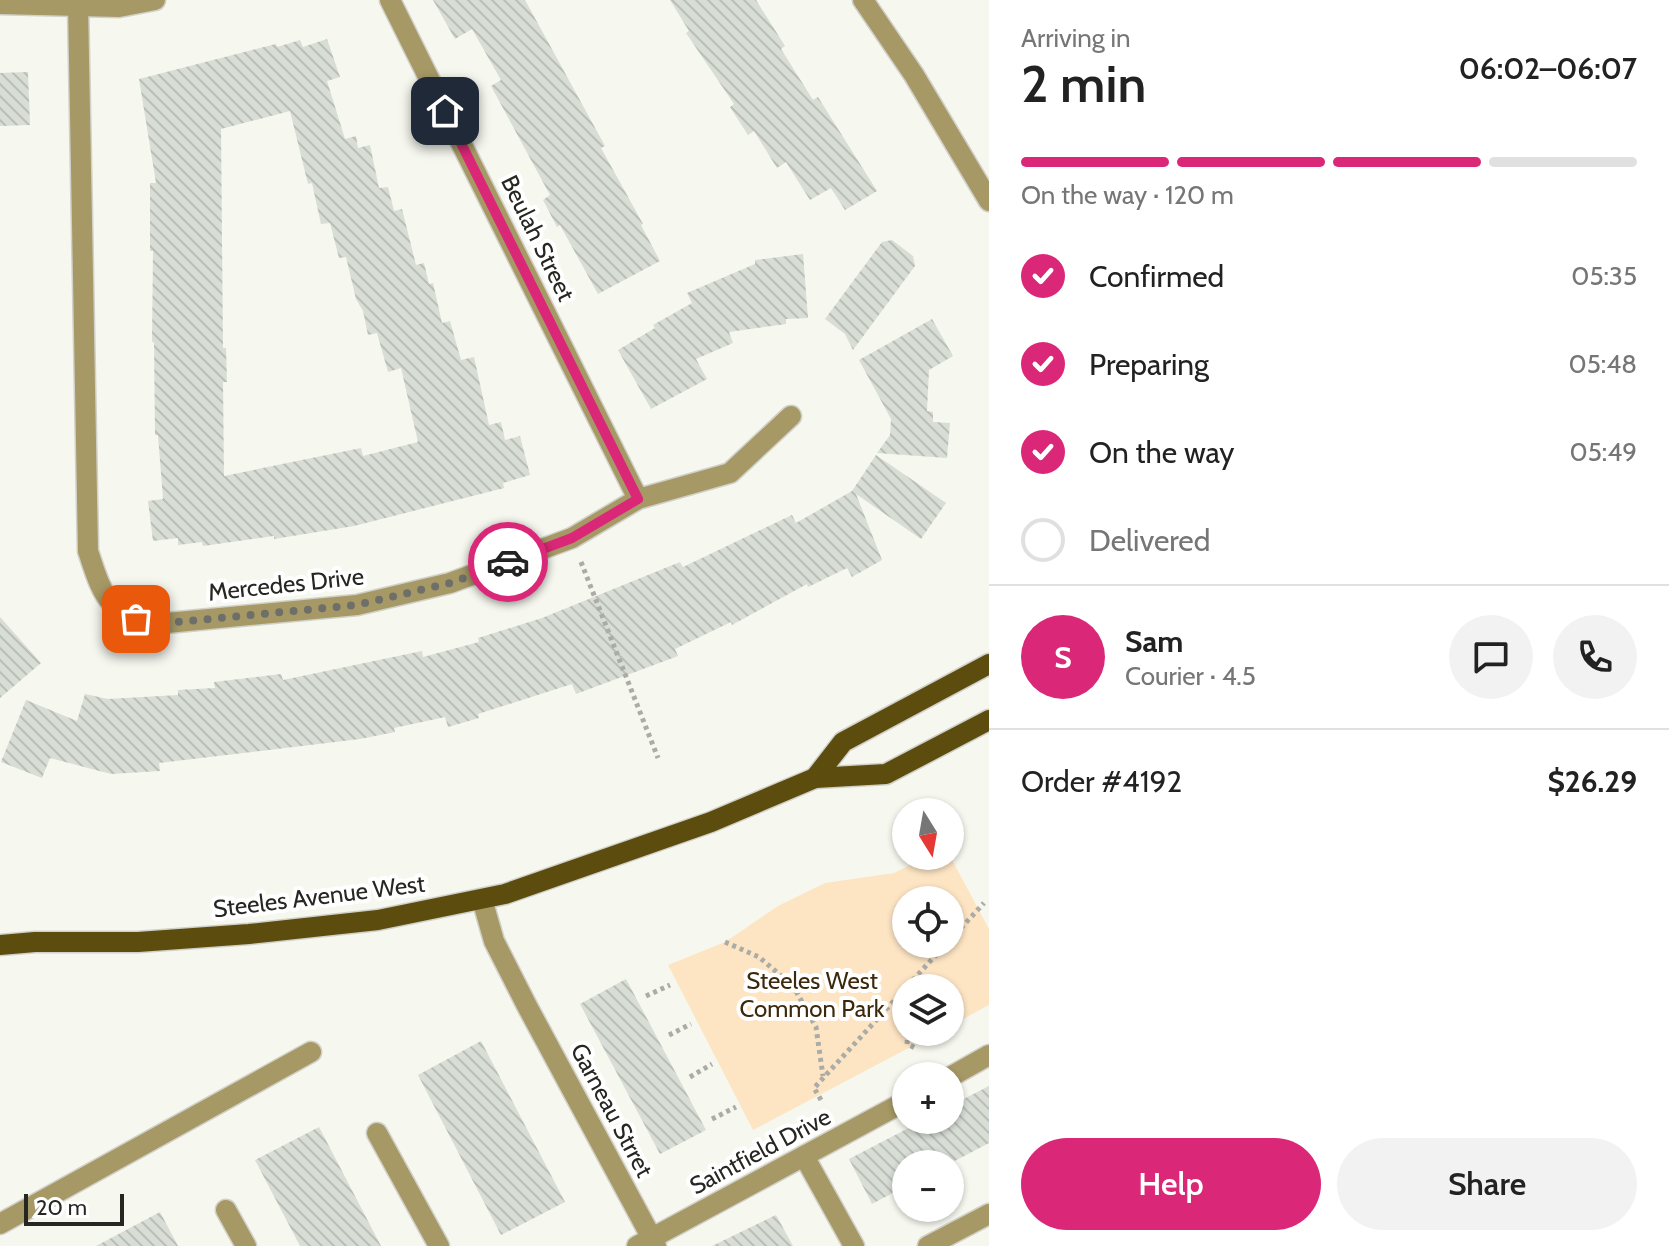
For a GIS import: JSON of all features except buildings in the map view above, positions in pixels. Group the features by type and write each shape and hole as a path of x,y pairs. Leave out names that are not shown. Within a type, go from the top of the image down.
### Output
{"main road":[{"name":"Steeles Avenue West","path":"815,778 843,742 989,664"},
{"name":"Steeles Avenue West","path":"0,945 138,942 249,934 378,920 505,894 711,822 815,778 886,774 989,720"}],"street":[{"path":"0,4 119,7 155,0"},
{"name":"Beulah Street","path":"390,0 638,499"},
{"path":"863,0 914,75 989,201"},
{"name":"Mercedes Drive","path":"78,4 88,551 99,584 113,608 136,619 167,623 357,605 450,583 572,538 638,499 730,473 791,416"},
{"name":"Garneau Strret","path":"482,899 494,941 649,1243"},
{"path":"0,1224 311,1052"},
{"path":"964,1069 989,1055"},
{"name":"Saintfield Drive","path":"649,1243 892,1109"},
{"path":"377,1133 439,1246"},
{"path":"804,1156 854,1246"},
{"path":"226,1210 246,1246"},
{"path":"928,1246 989,1214"}],"path":[{"path":"572,538 658,758"},
{"path":"964,925 984,903"},
{"path":"725,942 759,957 793,986 816,1027 823,1077"},
{"path":"918,974 933,958"},
{"path":"646,996 670,985"},
{"path":"821,1100 814,1088 892,1003"},
{"path":"669,1035 691,1024"},
{"path":"911,1046 917,1049"},
{"path":"690,1077 712,1064"},
{"path":"712,1119 736,1107"}],"green space":[{"name":"Steeles West Common Park","path":"900,870 957,870 989,929 989,1005 964,1018 964,974 892,974 892,1046 912,1046 753,1130 668,965 725,942 778,906 825,883"}],"way so far":[{"path":"136,619 167,623 357,605 450,583 508,562"}],"route":[{"path":"445,111 638,499 572,538 508,562"}]}
